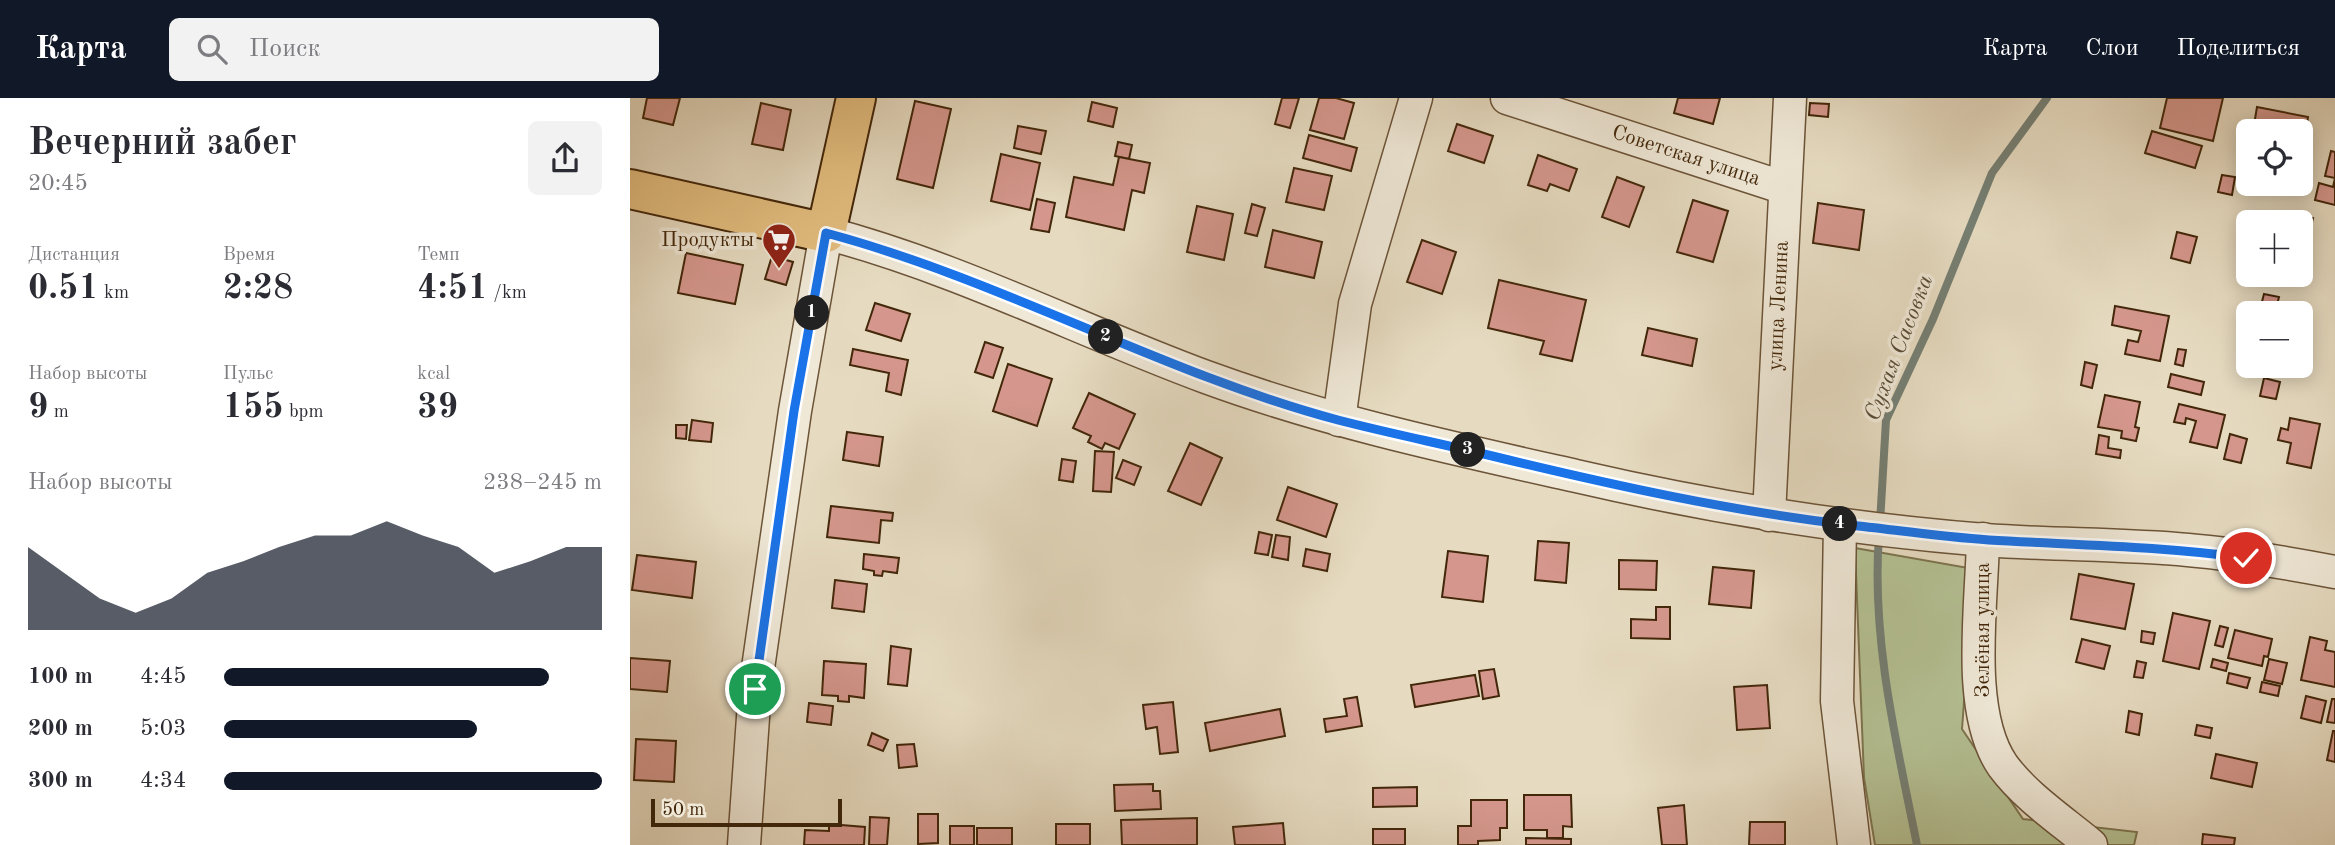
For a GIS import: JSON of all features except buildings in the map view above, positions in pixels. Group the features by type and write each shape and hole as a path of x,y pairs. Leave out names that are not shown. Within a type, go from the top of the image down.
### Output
{"main road":[{"path":"630,188 826,233 856,98"}],"street":[{"path":"1339,420 1355,304 1416,98"},
{"name":"Советская улица","path":"1507,98 1785,188"},
{"name":"улица Ленина","path":"1769,515 1790,98"},
{"path":"744,845 755,689 794,411 826,233 920,261 1201,375 1339,420 1579,477 1769,515 1983,539 2190,550 2335,572"},
{"path":"1845,524 1837,701 1854,845"},
{"name":"Зелёная улица","path":"1983,539 1979,658 1983,719 1991,743 2016,782 2091,845"}],"green space":[{"path":"1855,548 1974,569 1962,729 2023,819 2137,832 2134,845 1875,845 1864,778"}],"waterway":[{"name":"Сухая Сасовка","path":"1880,523 1886,420 1933,319 1992,173 2047,98"},
{"name":"Сухая Сасовка","path":"1879,536 1882,653 1917,845"}],"place":[{"name":"Продукты","path":"779,270"}],"route":[{"path":"755,689 794,411 826,233 920,261 1201,375 1279,402 1339,420 1579,477 1769,515 1851,525 1983,539 2190,550 2246,558"}]}
